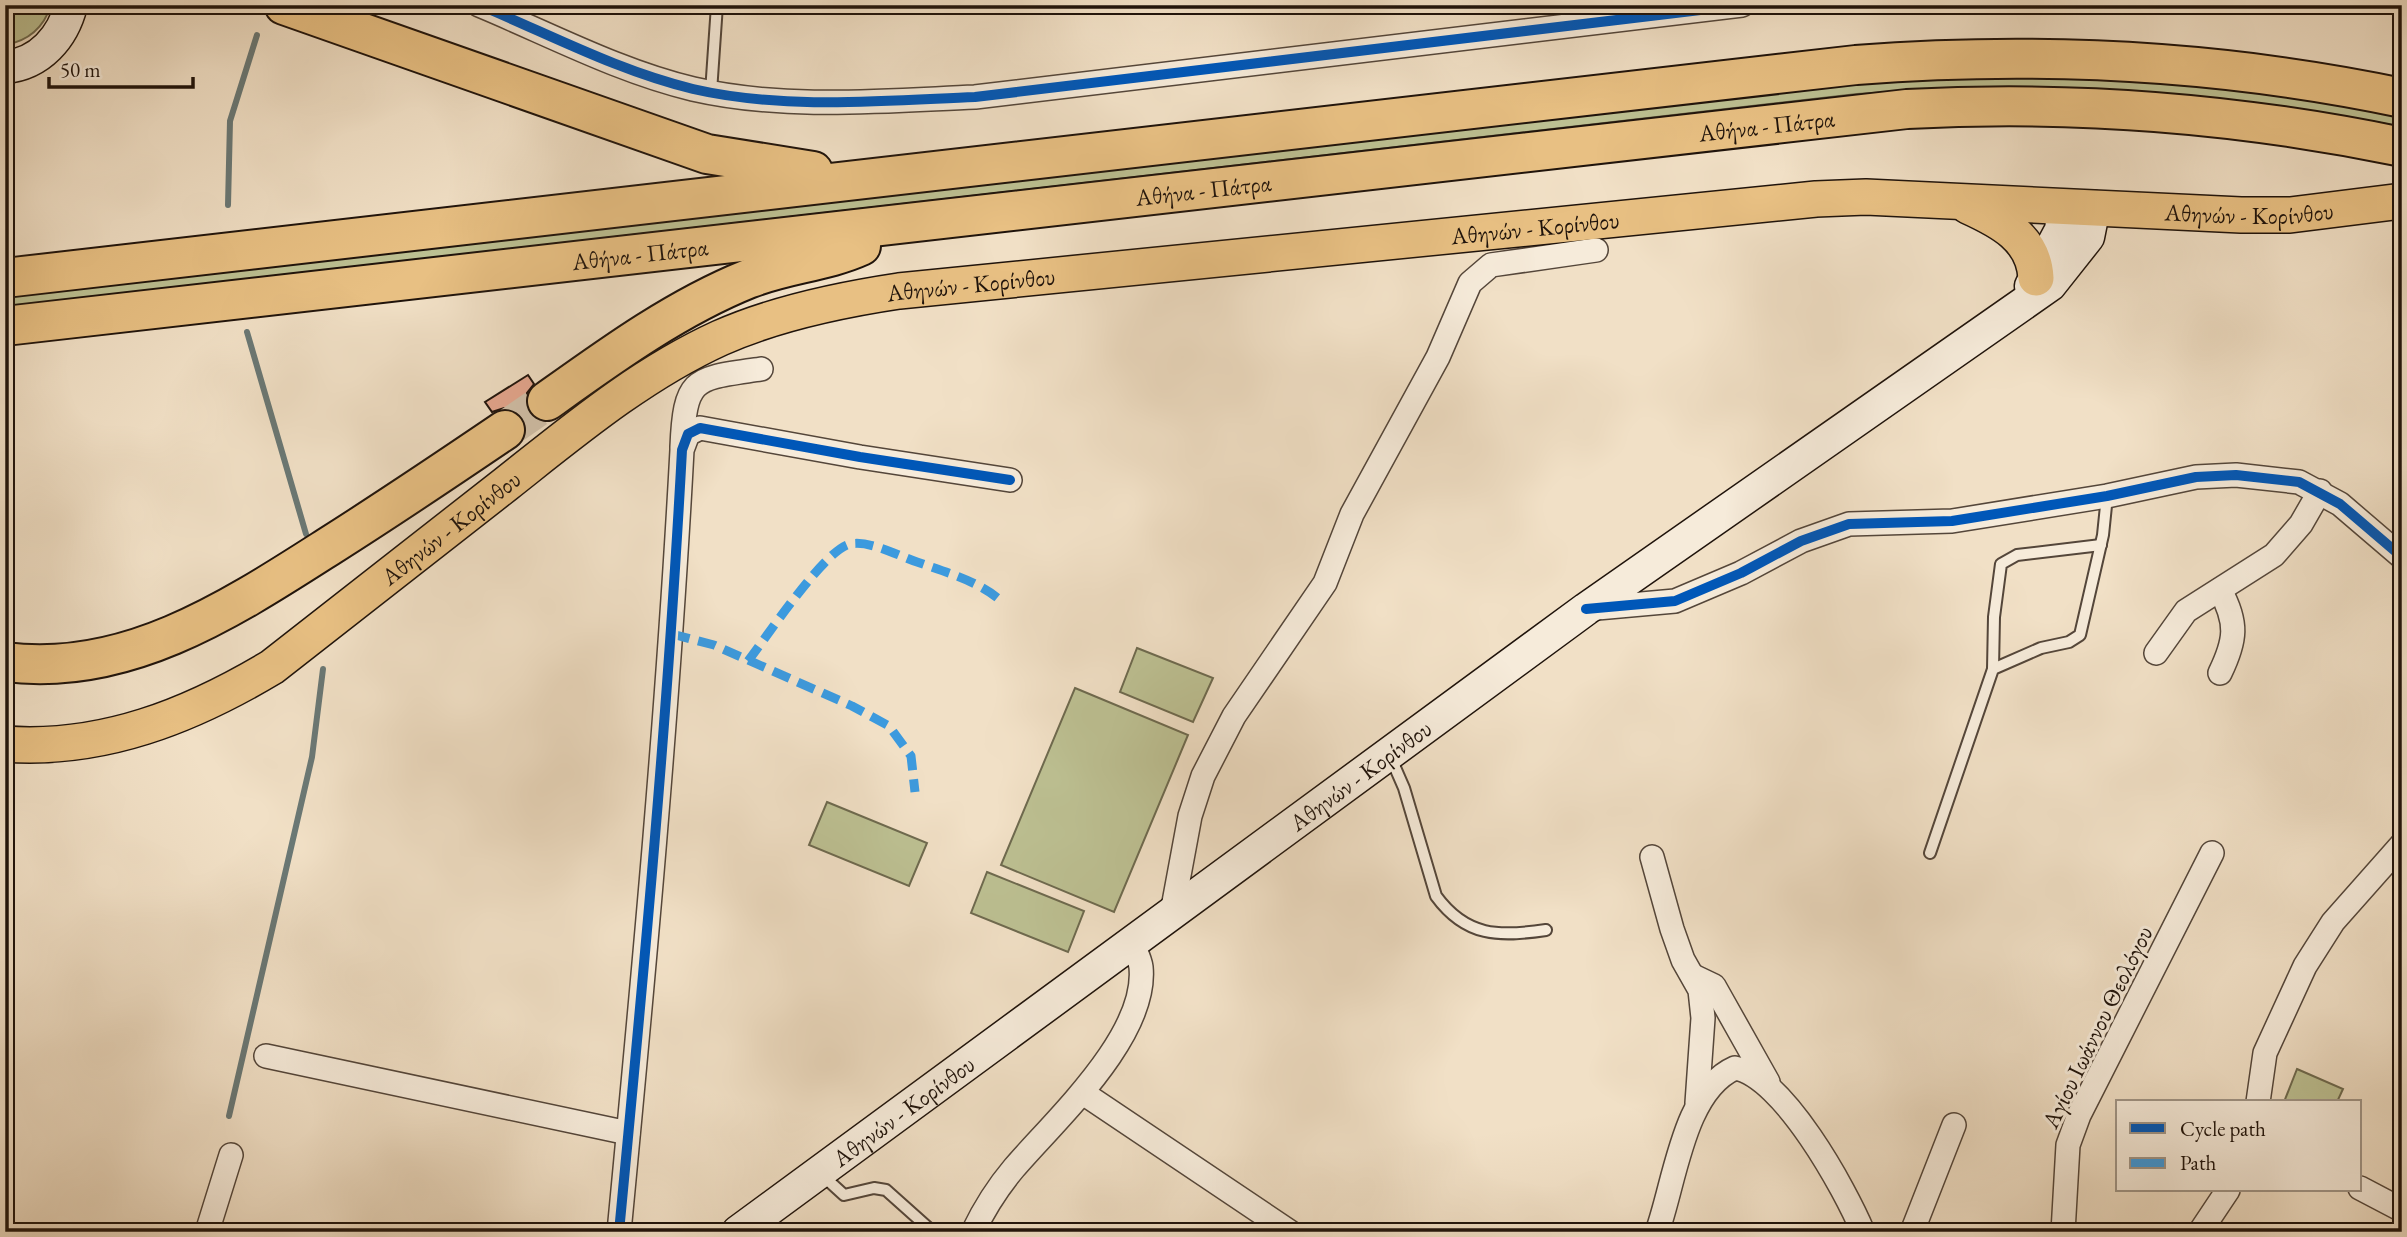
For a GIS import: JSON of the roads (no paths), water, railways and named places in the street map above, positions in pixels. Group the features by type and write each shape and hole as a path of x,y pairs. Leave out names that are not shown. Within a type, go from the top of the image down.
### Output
{"highway":[{"path":"284,5 707,154 870,178"},
{"name":"Αθήνα - Πάτρα","path":"5,278 1805,70 1951,59 2096,59 2194,66 2402,97"},
{"name":"Αθήνα - Πάτρα","path":"5,326 1814,117 1955,107 2083,107 2191,114 2333,133 2402,147"},
{"path":"547,401 660,326 722,292 777,268 851,250 914,221"},
{"path":"11,666 76,661 175,637 231,609 505,430"}],"main road":[{"path":"7,70 31,60 50,46 64,28 71,5"},
{"name":"Αθηνών - Κορίνθου","path":"5,744 75,742 130,732 176,718 229,693 272,667 565,438 646,379 721,337 792,313 899,291 1717,207 1866,197 2290,215 2402,201"},
{"path":"1958,201 1988,215 2018,236 2029,248 2035,261 2028,290"},
{"name":"Αθηνών - Κορίνθου","path":"738,1232 1586,609 2028,290 2061,230 2079,207"}],"street":[{"path":"479,5 622,67 711,92 778,101 863,102 975,97 1742,5"},
{"path":"1172,913 1190,816 1203,776 1234,716 1325,583 1352,514 1438,357 1470,283 1491,265 1596,250"},
{"path":"619,1232 648,950 672,635 683,423 690,391 708,377 761,369"},
{"path":"682,450 688,434 700,428 860,457 1010,480"},
{"path":"1586,609 1675,601 1741,573 1801,541 1849,524 1952,521 2107,496 2163,482 2236,475 2275,477 2320,491 2402,557"},
{"path":"2156,653 2186,611 2274,555 2286,544 2320,491"},
{"path":"2220,590 2229,608 2234,636 2220,673"},
{"path":"2258,1100 2265,1053 2305,966 2333,922 2402,844"},
{"name":"Αγίου Ιωάννου Θεολόγου","path":"2063,1232 2065,1166 2068,1145 2079,1115 2212,853"},
{"path":"1652,857 1672,929 1700,990 1703,1018 1697,1107"},
{"path":"973,1232 1013,1170 1083,1093 1134,1013 1141,967 1132,942"},
{"path":"1692,975 1714,986 1773,1091"},
{"path":"266,1056 628,1133"},
{"path":"1657,1232 1703,1093 1735,1068 1754,1073 1773,1091 1814,1140 1863,1232"},
{"path":"1083,1093 1290,1232"},
{"path":"1912,1232 1954,1125"},
{"path":"207,1232 231,1155"},
{"path":"2362,1189 2402,1210"},
{"path":"2200,1232 2227,1192"}],"lane":[{"path":"711,92 717,5"},
{"path":"1993,669 2041,648 2069,642 2080,635 2101,545 2107,496"},
{"path":"1930,853 1993,669 1994,617 2001,564 2017,555 2101,545"},
{"path":"1389,753 1404,788 1436,896 1442,905 1465,925 1489,933 1516,934 1546,930"},
{"path":"819,1172 844,1195 874,1188 886,1190 933,1232"}],"waterway":[{"path":"228,205 230,121 257,35"},
{"path":"247,332 306,534"},
{"path":"229,1116 312,757 323,669"}],"tunnel":[{"path":"505,430 547,401"}]}
